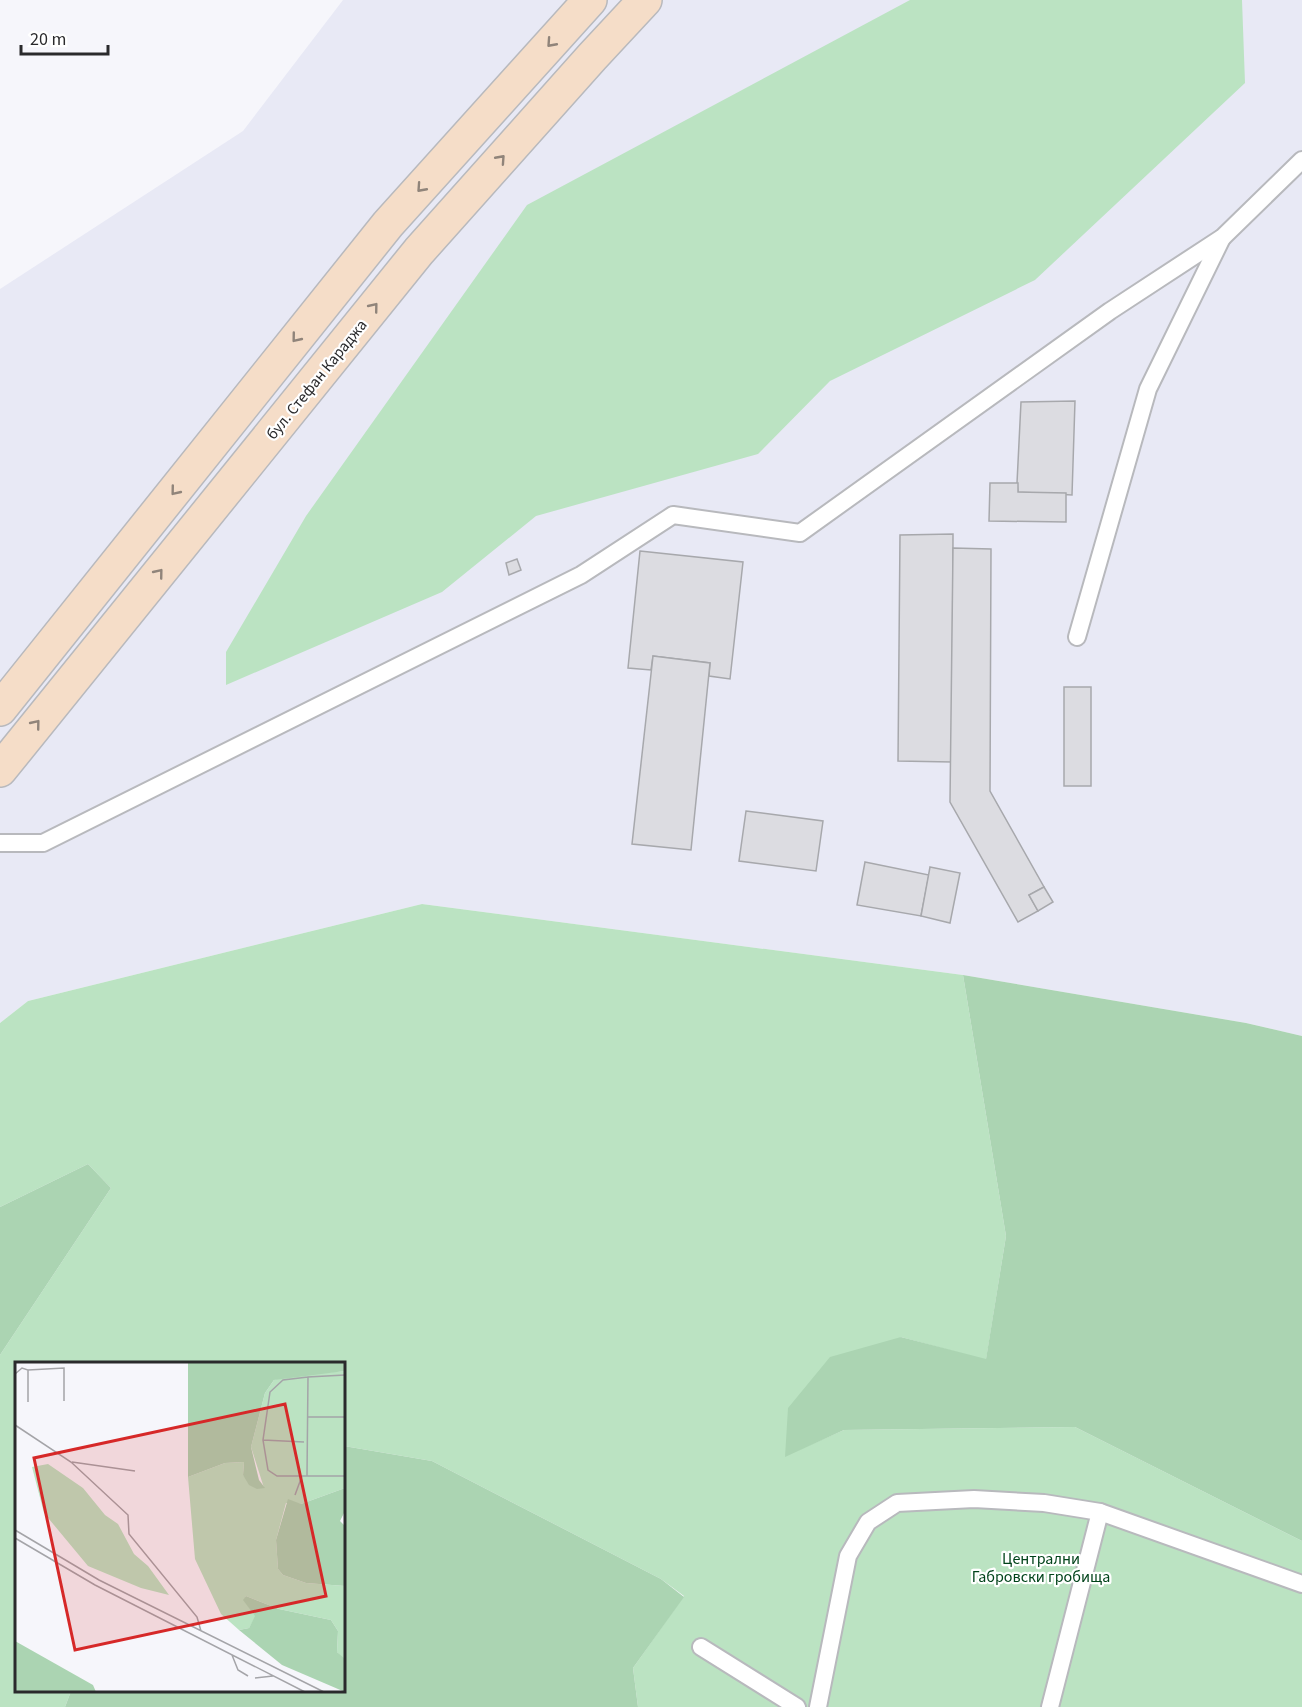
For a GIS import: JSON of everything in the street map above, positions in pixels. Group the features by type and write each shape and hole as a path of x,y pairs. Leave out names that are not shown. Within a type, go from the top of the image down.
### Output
{"main road":[{"path":"0,708 388,224 590,0"},
{"name":"бул. Стефан Караджа","path":"0,770 419,251 645,0"}],"lane":[{"path":"0,843 43,843 581,575 673,515 800,533 1110,311 1223,237 1302,160"},
{"path":"1077,637 1148,389 1223,237"},
{"path":"818,1707 848,1556 868,1522 897,1503 974,1498 1044,1503 1101,1512 1302,1584"},
{"path":"1050,1707 1101,1512"},
{"path":"701,1647 796,1707"}],"shaded area":[{"path":"343,0 1302,0 1302,1036 1246,1023 963,975 422,904 28,1001 0,1023 0,289 243,131"}],"green space":[{"path":"910,0 1242,0 1245,83 1035,280 830,381 758,454 536,516 442,592 226,685 226,652 306,516 527,205"},
{"name":"Централни Габровски гробища","path":"422,904 963,975 1006,1236 986,1360 901,1337 785,1456 844,1430 1075,1427 1302,1541 1302,1707 638,1707 633,1668 684,1596 661,1579 432,1461 345,1446 345,1362 15,1362 15,1692 71,1692 65,1707 0,1707 0,1355 111,1188 88,1164 0,1207 0,1023 28,1001"},
{"path":"963,975 1246,1023 1302,1036 1302,1541 1075,1427 844,1430 785,1457 788,1408 830,1357 901,1337 986,1359 1006,1236"},
{"path":"88,1164 111,1188 0,1355 0,1207"},
{"path":"345,1446 432,1461 661,1579 684,1597 633,1668 638,1707 65,1707 71,1692 345,1692"}],"building":[{"path":"1075,401 1072,495 1018,492 1021,402"},
{"path":"990,483 1018,483 1018,492 1066,493 1066,522 989,521"},
{"path":"953,534 952,762 898,761 900,535"},
{"path":"953,548 991,549 990,791 1044,887 1029,895 1038,911 1018,922 950,802"},
{"path":"640,551 743,562 730,679 709,676 710,663 653,656 651,670 628,668"},
{"path":"517,559 521,570 509,575 506,563"},
{"path":"653,656 710,663 691,850 632,844"},
{"path":"1064,687 1091,687 1091,786 1064,786"},
{"path":"746,811 823,821 816,871 739,861"},
{"path":"865,862 929,875 921,916 857,905"},
{"path":"930,867 960,873 950,923 921,916"},
{"path":"1044,887 1053,902 1038,911 1029,895"}]}
